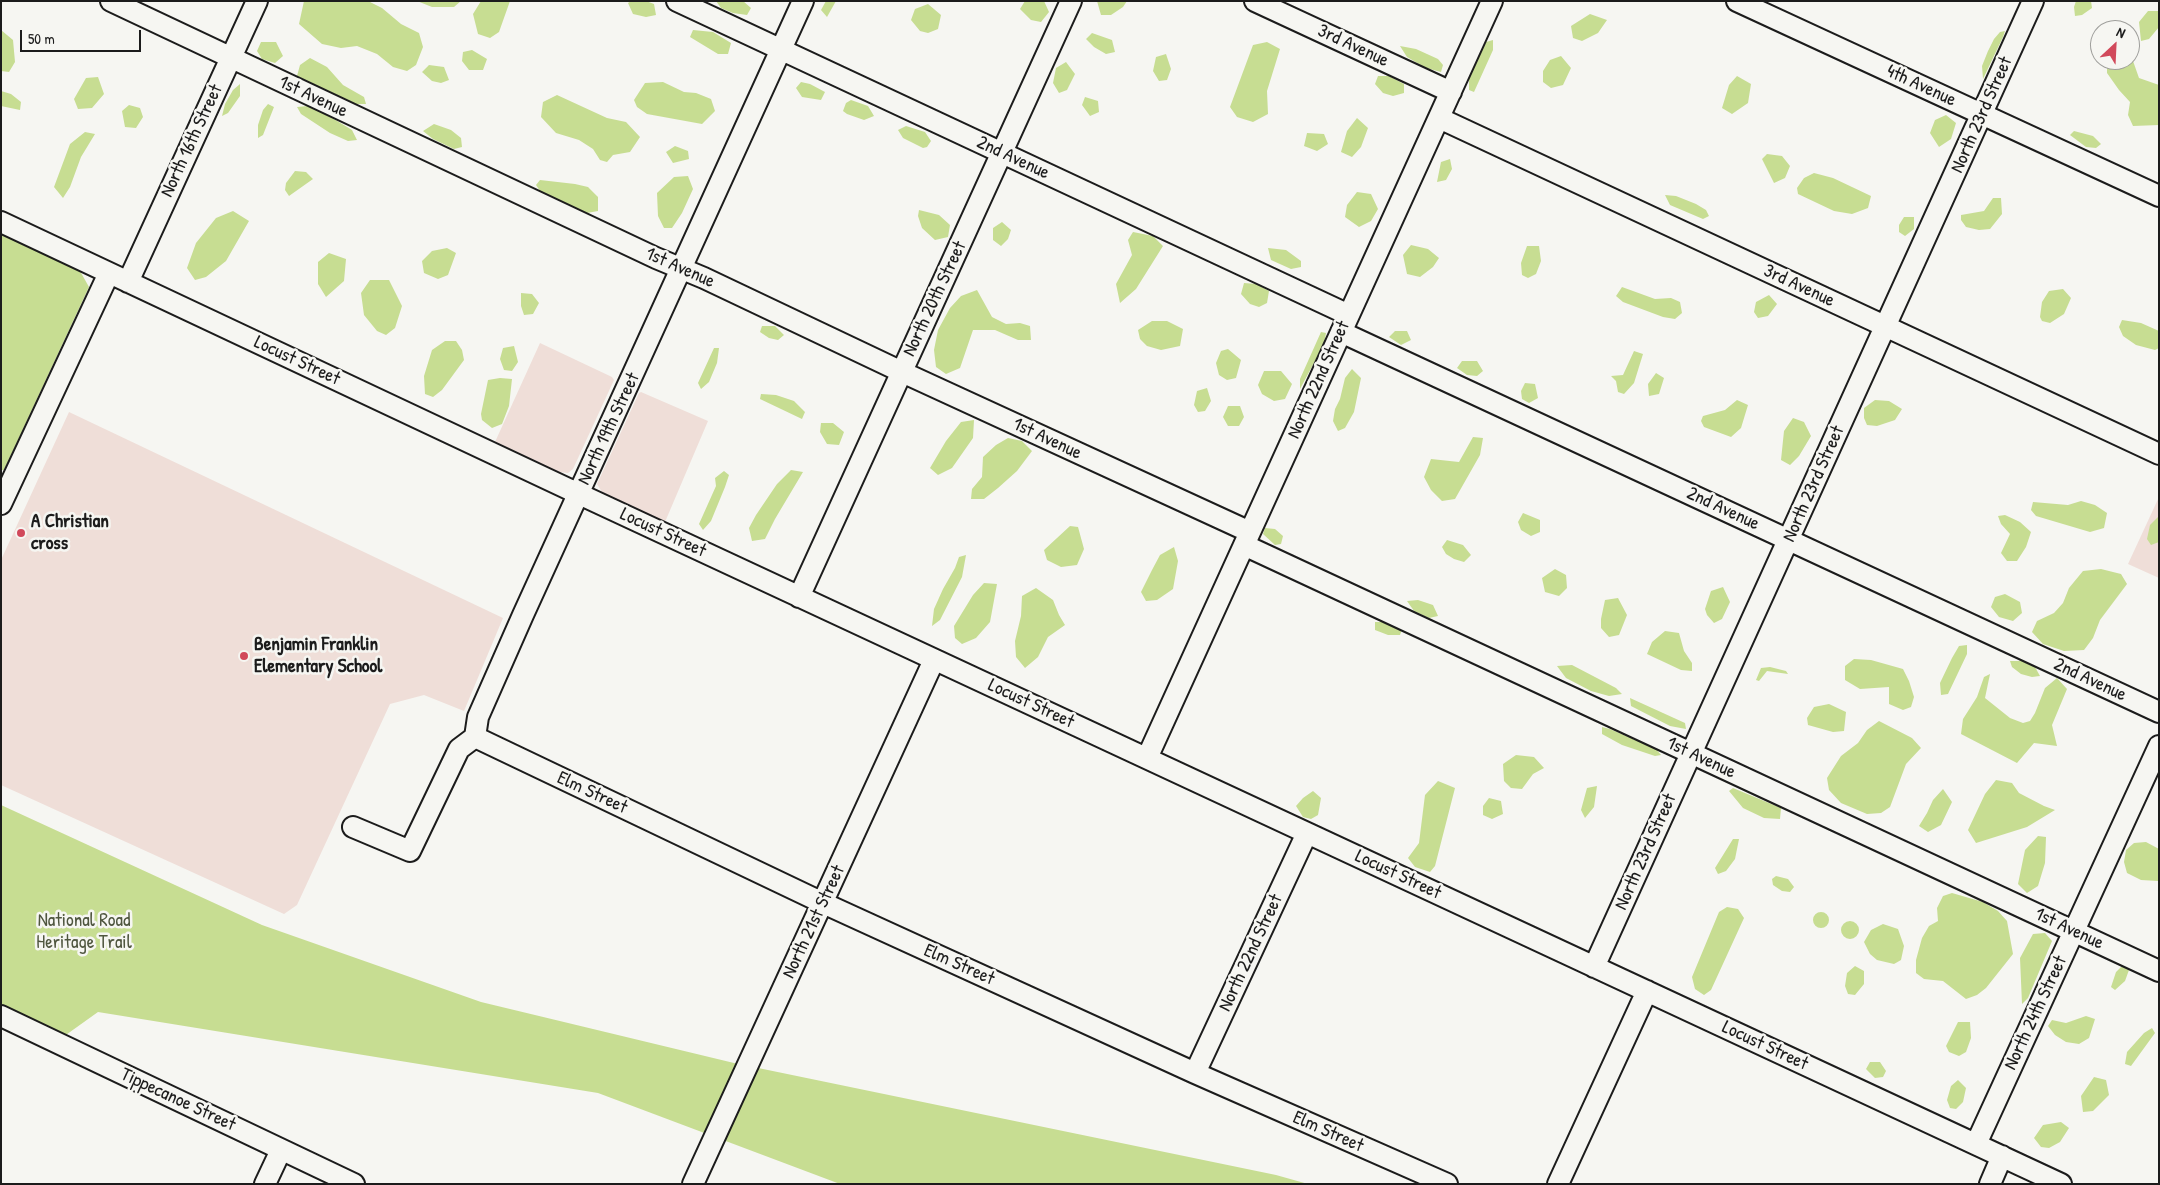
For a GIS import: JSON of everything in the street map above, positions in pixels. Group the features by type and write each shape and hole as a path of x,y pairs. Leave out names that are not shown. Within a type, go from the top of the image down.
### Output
{"street":[{"name":"1st Avenue","path":"111,1 902,372 1691,754 2159,971"},
{"name":"North 16th Street","path":"128,282 257,1"},
{"name":"2nd Avenue","path":"677,1 1002,152 1345,324 1788,540 2159,712"},
{"name":"North 19th Street","path":"475,738 478,717 803,1"},
{"name":"North 20th Street","path":"799,597 1071,1"},
{"name":"3rd Avenue","path":"1255,1 1450,92"},
{"name":"North 22nd Street","path":"1147,758 1492,1"},
{"name":"4th Avenue","path":"1737,1 2159,196"},
{"name":"North 23rd Street","path":"1594,967 2034,1"},
{"name":"3rd Avenue","path":"1439,118 2159,454"},
{"name":"Locust Street","path":"1,222 799,597 2061,1184"},
{"path":"3,495 109,273"},
{"name":"North 21st Street","path":"693,1184 934,660"},
{"path":"353,828 410,851 459,749 475,738"},
{"name":"Elm Street","path":"475,738 822,903 1195,1073 1447,1184"},
{"name":"North 24th Street","path":"1976,1144 2159,746"},
{"name":"North 22nd Street","path":"1195,1073 1306,833"},
{"path":"1558,1184 1647,991"},
{"name":"Tippecanoe Street","path":"1,1016 354,1184"},
{"path":"264,1184 281,1150"},
{"path":"1990,1184 2002,1156"}],"shaded area":[{"path":"540,343 612,377 614,380 573,469 568,473 559,472 495,442"},
{"path":"641,392 708,421 665,522 602,492 597,484"},
{"name":"Benjamin Franklin Elementary School","path":"69,412 503,618 464,711 424,695 390,704 297,905 284,914 1,785 1,560"},
{"path":"2159,497 2159,578 2128,564"}],"green space":[{"path":"304,1 368,1 382,8 401,24 419,33 423,47 416,65 407,71 393,67 377,54 357,46 341,48 322,44 299,24"},
{"path":"417,1 461,1 454,7 432,7"},
{"path":"481,1 510,1 499,32 490,38 478,34 473,14"},
{"path":"631,1 646,1 654,4 656,15 646,17 633,14 628,3"},
{"path":"716,1 743,1 751,8 747,15 733,13 721,8"},
{"path":"826,1 836,1 827,17 821,10"},
{"path":"1025,1 1044,1 1049,12 1041,22 1031,20 1020,9"},
{"path":"1097,1 1127,1 1123,7 1111,15 1101,15"},
{"path":"2076,1 2091,1 2092,8 2082,15 2075,16 2074,7"},
{"path":"928,4 941,15 938,29 928,33 920,31 911,20 915,9"},
{"path":"2148,11 2158,11 2159,27 2149,39 2141,41 2140,21"},
{"path":"1590,14 1607,20 1598,33 1582,41 1573,38 1571,26"},
{"path":"1,30 13,40 15,62 9,72 1,71"},
{"path":"693,30 713,32 731,43 728,54 718,54 690,37"},
{"path":"2005,31 1983,79 1982,66 1988,51 1994,39 2000,32"},
{"path":"1092,33 1112,40 1115,52 1106,54 1094,47 1086,39"},
{"path":"1493,40 1493,50 1474,92 1469,90 1469,78 1486,42"},
{"path":"261,42 276,42 283,56 275,63 262,59 257,51"},
{"path":"1267,42 1280,49 1267,91 1268,114 1253,122 1237,117 1230,107 1253,45"},
{"path":"1400,46 1416,49 1438,59 1443,65 1441,72 1426,68 1407,57"},
{"path":"472,50 487,59 483,70 469,70 462,61 463,52"},
{"path":"1166,54 1171,69 1167,80 1159,81 1153,71 1156,57"},
{"path":"1561,56 1571,68 1563,85 1551,88 1543,82 1543,71 1550,60"},
{"path":"310,58 327,67 343,85 364,97 366,104 356,104 297,76 300,65"},
{"path":"1066,62 1075,74 1067,90 1059,93 1053,83 1056,68"},
{"path":"429,65 444,67 449,80 441,83 432,81 422,72"},
{"path":"2107,70 2136,70 2139,78 2159,85 2159,125 2133,126 2128,115 2130,102 2107,73"},
{"path":"1378,76 1389,76 1404,84 1404,93 1393,96 1383,93 1375,84"},
{"path":"1737,76 1751,84 1748,103 1732,114 1722,108 1729,85"},
{"path":"98,77 104,94 92,108 78,109 74,99 86,78"},
{"path":"663,82 684,92 696,93 711,99 715,111 702,124 647,114 637,107 634,100 645,83"},
{"path":"801,82 810,84 825,92 821,100 802,97 796,88"},
{"path":"240,84 240,96 228,113 222,116 225,104 233,90"},
{"path":"1,91 11,94 21,102 20,110 1,106"},
{"path":"557,95 607,118 626,122 640,137 630,152 613,155 607,162 600,160 593,149 579,140 556,133 541,117 543,102"},
{"path":"1085,97 1098,101 1099,112 1090,116 1082,105"},
{"path":"851,100 868,106 874,116 864,120 847,114 843,111 846,103"},
{"path":"268,104 274,107 263,135 258,138 258,125 263,110"},
{"path":"129,105 140,108 143,117 136,128 125,127 122,111"},
{"path":"308,106 324,113 352,130 357,140 348,141 330,133 301,114 297,107"},
{"path":"1946,115 1956,123 1951,139 1939,147 1930,133 1935,120"},
{"path":"1357,118 1368,128 1361,147 1352,157 1341,152 1347,131"},
{"path":"434,124 451,130 461,138 462,147 454,149 433,139 423,131"},
{"path":"906,126 925,132 931,141 927,147 923,148 903,138 898,130"},
{"path":"2074,131 2093,136 2101,144 2096,148 2086,147 2070,135"},
{"path":"85,132 95,134 81,157 70,187 63,198 54,187 70,144"},
{"path":"1307,133 1324,134 1328,144 1317,151 1304,146"},
{"path":"675,146 688,151 689,159 673,163 666,152"},
{"path":"1767,154 1782,156 1790,166 1785,178 1774,183 1762,159"},
{"path":"1450,159 1452,169 1446,180 1437,182 1441,162"},
{"path":"295,171 306,172 313,179 289,196 285,190 286,183"},
{"path":"1814,173 1833,178 1871,196 1868,208 1852,214 1834,211 1798,194 1797,188 1804,178"},
{"path":"688,176 693,189 682,213 672,228 664,228 658,216 657,193 674,177"},
{"path":"540,180 588,187 598,197 598,211 587,213 540,191 536,185"},
{"path":"1357,192 1371,194 1378,209 1371,221 1359,227 1345,217 1347,205"},
{"path":"1665,195 1676,196 1696,204 1706,210 1709,216 1703,219 1670,205"},
{"path":"1993,198 2001,198 2002,214 1990,229 1979,230 1966,227 1961,220 1961,215 1984,211"},
{"path":"919,210 939,215 950,225 948,237 935,240 922,228 918,216"},
{"path":"233,211 249,221 226,261 206,277 195,280 187,268 196,243 216,218"},
{"path":"1904,217 1914,217 1914,229 1905,236 1899,232 1899,225"},
{"path":"1002,222 1011,230 1008,239 1001,246 993,240 993,228"},
{"path":"1133,232 1153,236 1163,246 1136,289 1120,303 1116,284 1132,255 1128,240"},
{"path":"1,234 80,271 89,287 4,470 1,470"},
{"path":"1411,245 1428,249 1439,258 1433,267 1420,277 1407,274 1403,255"},
{"path":"1527,246 1539,246 1541,261 1536,274 1528,278 1522,275 1521,263"},
{"path":"447,248 456,253 448,275 438,279 424,273 422,261 432,251"},
{"path":"1268,248 1286,250 1301,261 1301,267 1291,269 1271,260"},
{"path":"329,253 346,259 344,281 326,297 318,284 318,262"},
{"path":"370,280 389,280 402,306 395,328 386,335 377,331 364,315 361,293"},
{"path":"1244,283 1257,284 1269,291 1267,303 1259,307 1250,304 1241,294"},
{"path":"1622,287 1655,299 1671,298 1680,302 1682,313 1675,319 1663,317 1623,302 1616,296"},
{"path":"2063,289 2071,298 2064,314 2050,323 2042,321 2040,317 2042,302 2049,291"},
{"path":"977,290 992,317 1006,324 1020,323 1030,326 1031,340 1018,340 995,330 973,330 960,368 946,374 936,367 934,350 938,330 950,308 961,296"},
{"path":"521,293 532,294 539,303 533,314 524,315 521,306"},
{"path":"1769,295 1777,304 1768,316 1758,318 1754,312 1756,302"},
{"path":"2122,320 2141,323 2159,331 2159,348 2155,350 2136,345 2123,336 2119,327"},
{"path":"1152,321 1167,321 1183,329 1180,346 1161,350 1147,346 1140,339 1138,330"},
{"path":"762,326 775,326 784,335 778,340 769,338 760,332"},
{"path":"1395,331 1407,331 1411,340 1401,345 1389,337"},
{"path":"1321,332 1326,333 1324,344 1300,389 1300,379"},
{"path":"445,341 456,341 462,350 464,360 442,390 433,397 425,394 424,376 432,350"},
{"path":"514,346 518,362 512,371 504,370 500,359 503,348"},
{"path":"714,348 719,348 717,363 709,382 701,389 698,383"},
{"path":"1228,349 1241,360 1236,378 1227,380 1219,375 1216,363 1221,351"},
{"path":"1634,351 1643,354 1634,383 1624,394 1618,392 1616,381 1611,376 1623,375"},
{"path":"1462,361 1477,361 1483,371 1477,376 1467,375 1457,368"},
{"path":"1352,369 1361,378 1354,412 1345,428 1338,431 1333,421 1335,409 1340,399 1345,378"},
{"path":"1264,371 1281,371 1292,384 1285,399 1274,401 1262,394 1258,385"},
{"path":"1656,373 1664,378 1659,394 1649,396 1648,384"},
{"path":"512,379 509,406 502,424 492,428 482,420 481,414 488,380"},
{"path":"1525,383 1535,384 1538,398 1529,403 1522,399 1521,391"},
{"path":"1207,388 1211,401 1205,411 1198,412 1194,405 1197,391"},
{"path":"761,394 776,395 794,401 805,412 802,419 760,399"},
{"path":"1737,400 1748,405 1741,428 1731,437 1704,427 1701,421 1703,416 1725,410"},
{"path":"1875,400 1889,401 1902,409 1895,420 1877,426 1867,425 1864,418 1864,408"},
{"path":"1228,406 1240,406 1244,417 1239,426 1228,426 1223,417"},
{"path":"1793,418 1804,422 1811,436 1799,456 1790,465 1781,460 1784,431"},
{"path":"974,420 973,438 952,468 938,475 930,468 946,441 961,422"},
{"path":"821,423 833,423 844,432 839,445 827,444 820,432"},
{"path":"1473,437 1483,438 1480,455 1455,499 1442,501 1431,490 1424,477 1431,459 1459,462"},
{"path":"1008,438 1022,441 1032,451 1017,471 998,488 984,499 971,499 972,489 982,477 983,457 996,445"},
{"path":"791,470 803,472 765,539 752,541 749,528 756,515 777,484"},
{"path":"724,471 729,475 725,487 711,521 703,530 699,524 716,486 715,478"},
{"path":"2081,501 2095,505 2107,513 2104,528 2090,532 2036,516 2031,510 2033,502 2068,505"},
{"path":"1523,513 1540,520 1540,532 1531,536 1521,530 1518,522"},
{"path":"2005,515 2020,522 2031,532 2026,547 2017,561 2007,561 2001,553 2010,534 2001,524 1998,516"},
{"path":"2158,517 2159,542 2151,545 2147,539 2150,525"},
{"path":"1070,526 1078,527 1084,549 1077,565 1061,567 1047,560 1044,550"},
{"path":"1265,528 1275,529 1283,536 1281,544 1275,545 1263,534"},
{"path":"1447,540 1463,545 1471,555 1464,562 1446,554 1442,547"},
{"path":"1174,547 1178,561 1173,589 1157,600 1146,601 1141,592 1152,570 1160,555"},
{"path":"966,555 962,577 940,620 932,626 934,609 943,589 959,557"},
{"path":"1555,569 1566,575 1567,588 1559,596 1545,592 1542,578"},
{"path":"2101,569 2121,574 2127,584 2100,620 2093,638 2084,650 2064,651 2043,644 2032,632 2037,621 2054,613 2063,603 2069,588 2083,571"},
{"path":"984,583 997,584 990,622 976,638 962,644 955,638 954,626 973,595"},
{"path":"1723,587 1730,602 1722,619 1714,623 1707,615 1705,609 1711,591"},
{"path":"1036,588 1053,600 1065,625 1048,637 1038,657 1025,668 1016,657 1015,641 1021,616 1022,596"},
{"path":"2005,594 2020,602 2022,613 2013,621 1999,617 1991,607 1995,597"},
{"path":"1618,598 1627,615 1619,635 1609,637 1601,628 1605,600"},
{"path":"1418,600 1433,605 1438,616 1429,618 1414,611 1407,601"},
{"path":"1375,622 1385,622 1402,629 1400,635 1388,635 1375,630"},
{"path":"1665,631 1679,633 1684,651 1692,663 1692,671 1681,670 1647,654 1652,642"},
{"path":"1967,645 1967,654 1948,694 1941,695 1940,683 1952,658 1959,646"},
{"path":"1854,659 1871,660 1903,669 1914,697 1911,707 1903,710 1889,704 1889,687 1860,689 1845,680 1845,666"},
{"path":"2010,661 2022,661 2035,667 2040,676 2032,677 2021,674 2012,667"},
{"path":"1572,665 1616,688 1622,694 1609,696 1591,691 1566,678 1557,666"},
{"path":"1770,667 1786,671 1788,674 1767,671 1759,681 1756,680 1761,668"},
{"path":"1990,674 1985,698 2010,718 2023,723 2030,721 2045,688 2057,678 2067,689 2052,725 2057,746 2034,743 2017,763 1961,734 1963,719 1977,697 1984,677"},
{"path":"1630,698 1685,723 1686,729 1670,726 1631,706"},
{"path":"1829,704 1846,712 1844,731 1833,732 1808,725 1807,718 1814,707"},
{"path":"1879,721 1912,738 1921,748 1906,764 1890,807 1881,813 1867,814 1841,803 1829,790 1827,778 1841,756 1858,743 1867,730"},
{"path":"1602,727 1656,749 1661,755 1655,756 1622,745 1602,734"},
{"path":"1516,755 1534,757 1544,768 1533,774 1522,789 1511,788 1504,781 1503,764"},
{"path":"1996,780 2012,783 2019,793 2055,810 2027,827 1976,843 1968,830 1985,794"},
{"path":"1438,781 1455,788 1435,866 1430,872 1415,867 1408,858 1419,843 1425,795"},
{"path":"1597,786 1594,807 1585,818 1581,810 1587,788"},
{"path":"1733,788 1781,808 1780,819 1764,818 1743,808 1729,791"},
{"path":"1943,789 1952,802 1941,825 1928,832 1919,826 1933,800"},
{"path":"1313,791 1321,798 1318,815 1311,819 1303,817 1296,806"},
{"path":"1489,798 1501,801 1503,814 1492,819 1483,815 1483,806"},
{"name":"National Road Heritage Trail","path":"1,805 262,925 481,1002 734,1063 1276,1175 1308,1184 840,1184 598,1093 98,1012 56,1042 1,1016"},
{"path":"2038,836 2046,837 2045,863 2038,886 2027,893 2018,884 2025,850"},
{"path":"1733,839 1739,839 1735,859 1726,871 1718,874 1715,868"},
{"path":"2146,842 2159,849 2158,881 2141,880 2127,873 2124,862 2126,850 2134,843"},
{"path":"1776,876 1788,879 1794,887 1790,892 1782,891 1773,885 1772,879"},
{"path":"1952,893 1983,902 1998,911 2007,921 2013,954 1986,988 1977,995 1966,999 1943,981 1924,979 1916,973 1916,960 1922,938 1929,926 1938,921 1937,908 1943,896"},
{"path":"1727,907 1738,909 1744,918 1711,990 1704,995 1695,989 1692,977 1719,912"},
{"path":"1818,912 1824,912 1829,917 1827,926 1818,928 1813,923 1813,917"},
{"path":"1850,921 1856,924 1859,930 1856,936 1850,939 1844,936 1841,930 1844,924"},
{"path":"1883,924 1898,929 1904,946 1901,960 1894,964 1877,960 1870,954 1864,942 1871,930"},
{"path":"2045,933 2052,941 2028,998 2022,1004 2020,958 2033,934"},
{"path":"1855,966 1864,971 1864,984 1855,995 1848,994 1845,986 1847,973"},
{"path":"2122,966 2129,970 2125,981 2115,990 2111,987 2116,972"},
{"path":"2086,1016 2095,1019 2089,1038 2079,1044 2066,1042 2055,1035 2048,1026 2052,1020 2066,1023"},
{"path":"1958,1022 1970,1022 1971,1038 1966,1052 1959,1056 1949,1052 1946,1046"},
{"path":"2152,1028 2155,1033 2131,1066 2125,1064 2127,1052 2144,1033"},
{"path":"1870,1062 1880,1062 1886,1071 1883,1077 1875,1078 1866,1069"},
{"path":"2094,1077 2106,1080 2109,1095 2093,1111 2083,1112 2081,1096"},
{"path":"1958,1080 1966,1088 1963,1102 1956,1109 1950,1108 1947,1100 1951,1086"},
{"path":"2061,1122 2069,1128 2060,1142 2049,1148 2041,1147 2034,1138 2043,1125"}],"place":[{"name":"A Christian cross","path":"21,533"},
{"name":"Benjamin Franklin Elementary School","path":"244,656"}]}
